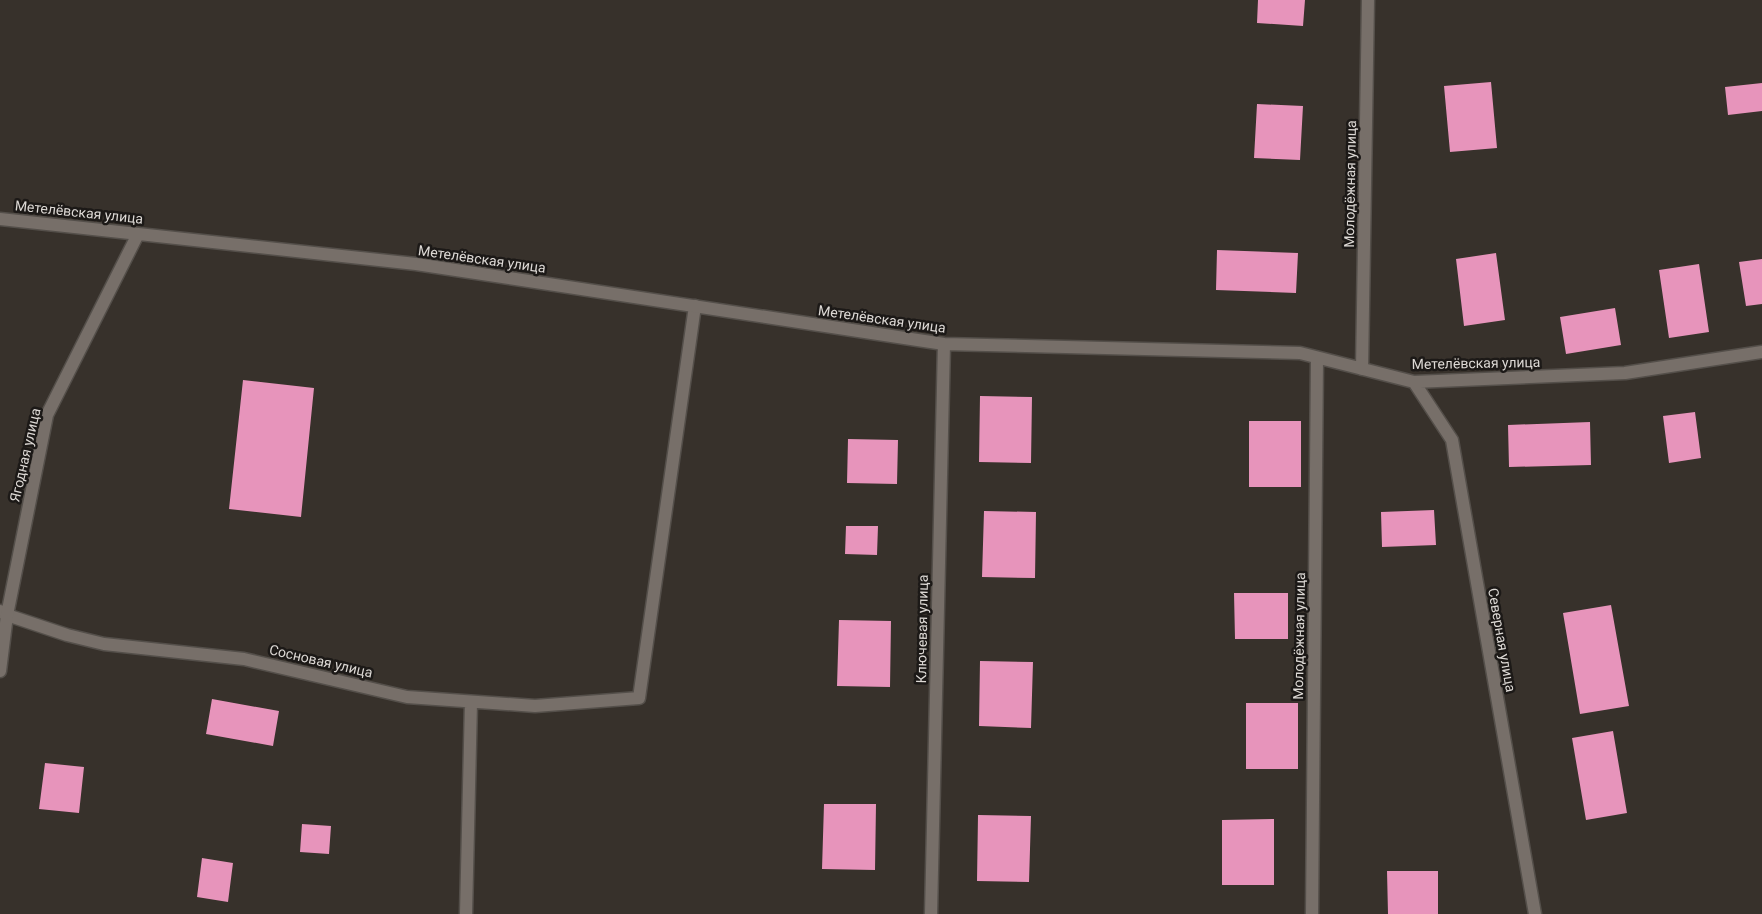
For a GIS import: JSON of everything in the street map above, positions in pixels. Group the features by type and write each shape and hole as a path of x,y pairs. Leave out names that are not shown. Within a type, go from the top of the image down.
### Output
{"street":[{"name":"Молодёжная улица","path":"1362,369 1368,0"},
{"name":"Метелёвская улица","path":"0,219 416,264 944,344 1300,353 1414,382 1625,374 1762,352"},
{"name":"Ягодная улица","path":"0,671 3,612 47,415 138,234"},
{"name":"Сосновая улица","path":"3,612 67,635 104,644 244,658 407,697 535,706 639,698 695,306"},
{"name":"Ключевая улица","path":"931,914 944,344"},
{"name":"Молодёжная улица","path":"1312,914 1317,358"},
{"name":"Северная улица","path":"1414,382 1452,440 1535,914"},
{"path":"466,914 471,702"}],"building":[{"path":"1258,0 1305,0 1303,26 1257,23"},
{"path":"1491,82 1497,148 1450,152 1444,86"},
{"path":"1762,83 1762,111 1728,115 1725,87"},
{"path":"1257,104 1303,106 1300,160 1254,158"},
{"path":"1217,250 1298,253 1296,293 1216,290"},
{"path":"1496,253 1505,320 1464,326 1456,259"},
{"path":"1762,259 1762,304 1746,306 1739,262"},
{"path":"1699,264 1709,332 1669,338 1659,270"},
{"path":"1615,308 1621,345 1566,354 1560,317"},
{"path":"243,380 314,388 301,517 229,509"},
{"path":"980,396 1032,397 1031,463 979,462"},
{"path":"1695,412 1701,458 1669,463 1663,416"},
{"path":"1249,421 1301,421 1301,487 1249,487"},
{"path":"1590,422 1591,465 1509,467 1508,425"},
{"path":"848,439 898,440 897,484 847,483"},
{"path":"1434,510 1436,545 1382,547 1381,512"},
{"path":"984,511 1036,512 1035,578 982,577"},
{"path":"846,526 878,526 877,555 845,554"},
{"path":"1234,593 1288,593 1288,639 1235,639"},
{"path":"1611,605 1629,706 1580,714 1563,613"},
{"path":"839,620 891,621 890,687 837,686"},
{"path":"980,661 1033,662 1031,728 979,726"},
{"path":"212,699 279,711 273,746 206,734"},
{"path":"1246,703 1298,703 1298,769 1246,769"},
{"path":"1613,731 1627,813 1586,820 1572,738"},
{"path":"45,763 84,767 79,813 39,809"},
{"path":"824,804 876,804 875,870 822,869"},
{"path":"978,815 1031,816 1029,882 977,881"},
{"path":"1274,819 1274,885 1222,885 1222,820"},
{"path":"302,824 331,826 329,854 300,852"},
{"path":"202,858 233,863 228,902 197,897"},
{"path":"1387,871 1438,871 1438,914 1388,914"}]}
